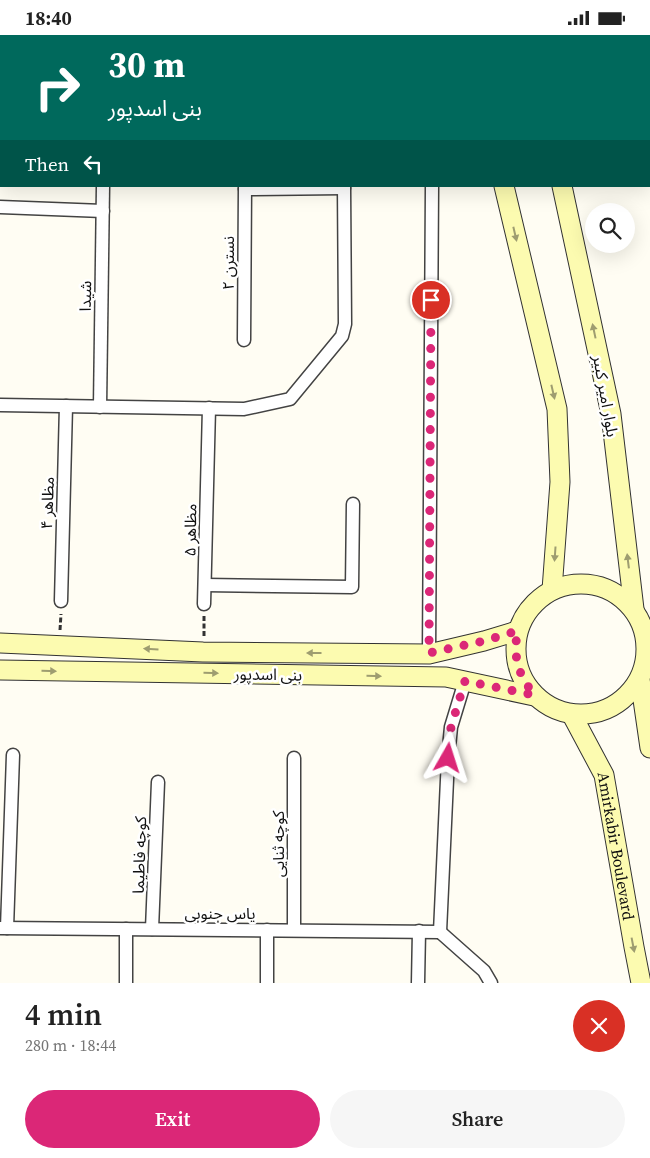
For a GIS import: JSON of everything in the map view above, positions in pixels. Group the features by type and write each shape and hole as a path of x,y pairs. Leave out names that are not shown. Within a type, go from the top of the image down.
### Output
{"main road":[{"path":"504,187 557,409 560,482 552,590"},
{"name":"بلوار امیر کبیر","path":"562,187 611,414 634,609"},
{"path":"640,679 628,695 612,707 592,714 572,715 551,708 534,695 521,677 515,654 517,631 525,614 537,600 552,590 574,583 596,585 617,594 634,609 644,631 646,655 640,679 650,748"},
{"name":"بنی اسدپور","path":"0,643 203,652 429,653 484,641 517,631"},
{"name":"بنی اسدپور","path":"0,670 446,677 534,695"},
{"name":"Amirkabir Boulevard","path":"572,715 604,775 642,983"}],"street":[{"name":"شیدا","path":"100,407 103,187"},
{"path":"0,405 244,409 290,399 342,336 345,324 344,187 245,188"},
{"path":"429,653 432,187"},
{"name":"نسترن ۲","path":"244,340 245,188"},
{"path":"0,207 103,211"},
{"name":"مظاهر ۴","path":"61,601 66,406"},
{"name":"مظاهر ۵","path":"204,604 209,408"},
{"path":"205,585 352,587 353,504"},
{"path":"465,681 451,727 440,932 484,971 490,983"},
{"path":"4,928 13,755"},
{"name":"کوچه ثنایی","path":"294,758 294,930"},
{"name":"کوچه فاطیما","path":"152,929 158,782"},
{"name":"یاس جنوبی","path":"4,928 440,932"},
{"path":"126,929 126,983"},
{"path":"267,930 267,983"},
{"path":"418,983 419,931"}],"path":[{"path":"60,645 61,601"},
{"path":"203,652 204,604"}],"route":[{"path":"431,300 429,653 484,641 517,631 515,654 521,677 534,695 465,681 451,727 448,758"}]}
